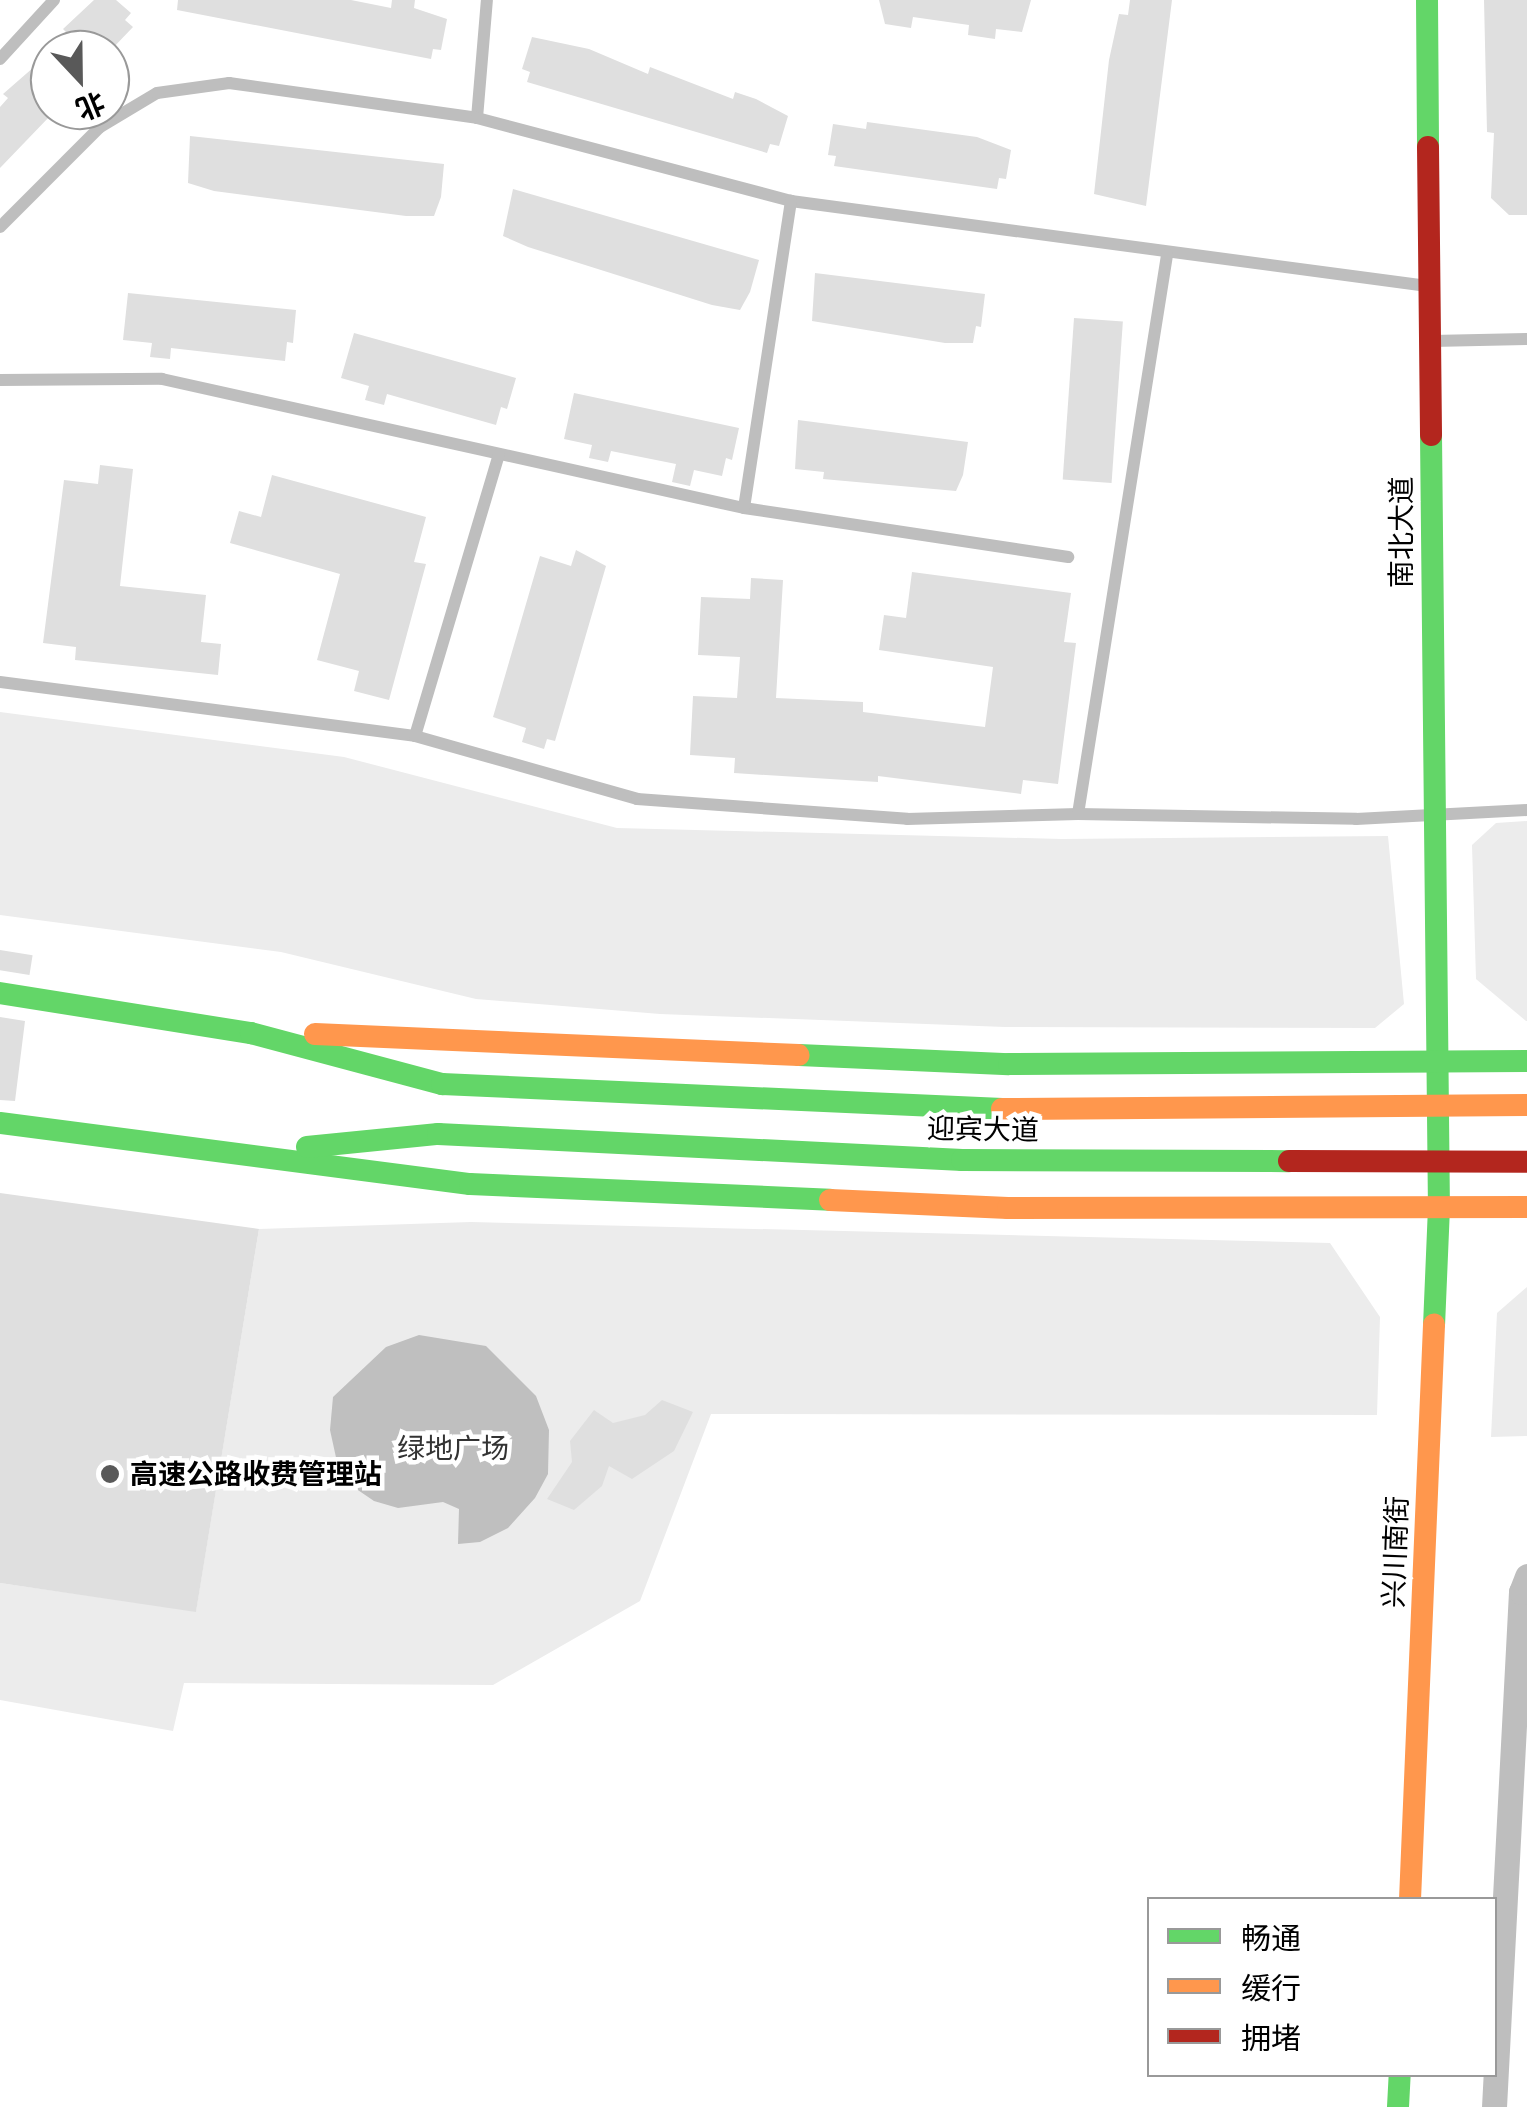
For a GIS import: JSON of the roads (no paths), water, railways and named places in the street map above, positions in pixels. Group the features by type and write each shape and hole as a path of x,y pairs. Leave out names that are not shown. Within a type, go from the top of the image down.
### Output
{"main road":[{"name":"南北大道","path":"1427,0 1435,1063"},
{"path":"0,994 251,1033 470,1037 1009,1064 1527,1061"},
{"name":"迎宾大道","path":"251,1033 442,1084 958,1108 1522,1118"},
{"path":"1286,1063 1335,1082 1360,1132 1349,1175 1337,1187 1288,1208"},
{"name":"兴川南街","path":"1410,1897 1439,1207 1435,1063"},
{"path":"1522,1118 1527,1172"},
{"path":"0,1122 470,1184 1008,1208 1527,1207"},
{"name":"迎宾大道","path":"236,1154 438,1134 962,1160 1527,1162"},
{"path":"1398,2107 1400,2077"}],"street":[{"path":"1497,2006 1521,1592 1527,1576"},
{"path":"1494,2107 1495,2077"}],"lane":[{"path":"0,59 54,0"},
{"path":"478,118 487,0"},
{"path":"0,227 100,127 157,93 229,83 478,118 790,202 1167,255 1429,286"},
{"path":"744,508 790,202"},
{"path":"1078,814 1167,255"},
{"path":"1430,341 1527,339"},
{"path":"0,380 162,380 744,508 1068,557"},
{"path":"415,736 499,454"},
{"path":"0,682 415,736 638,799 907,819 1078,814 1356,818 1433,810 1527,810"}],"place":[{"name":"高速公路收费管理站","path":"110,1474"}],"park label":[{"name":"绿地广场","path":"453,1448"}]}
